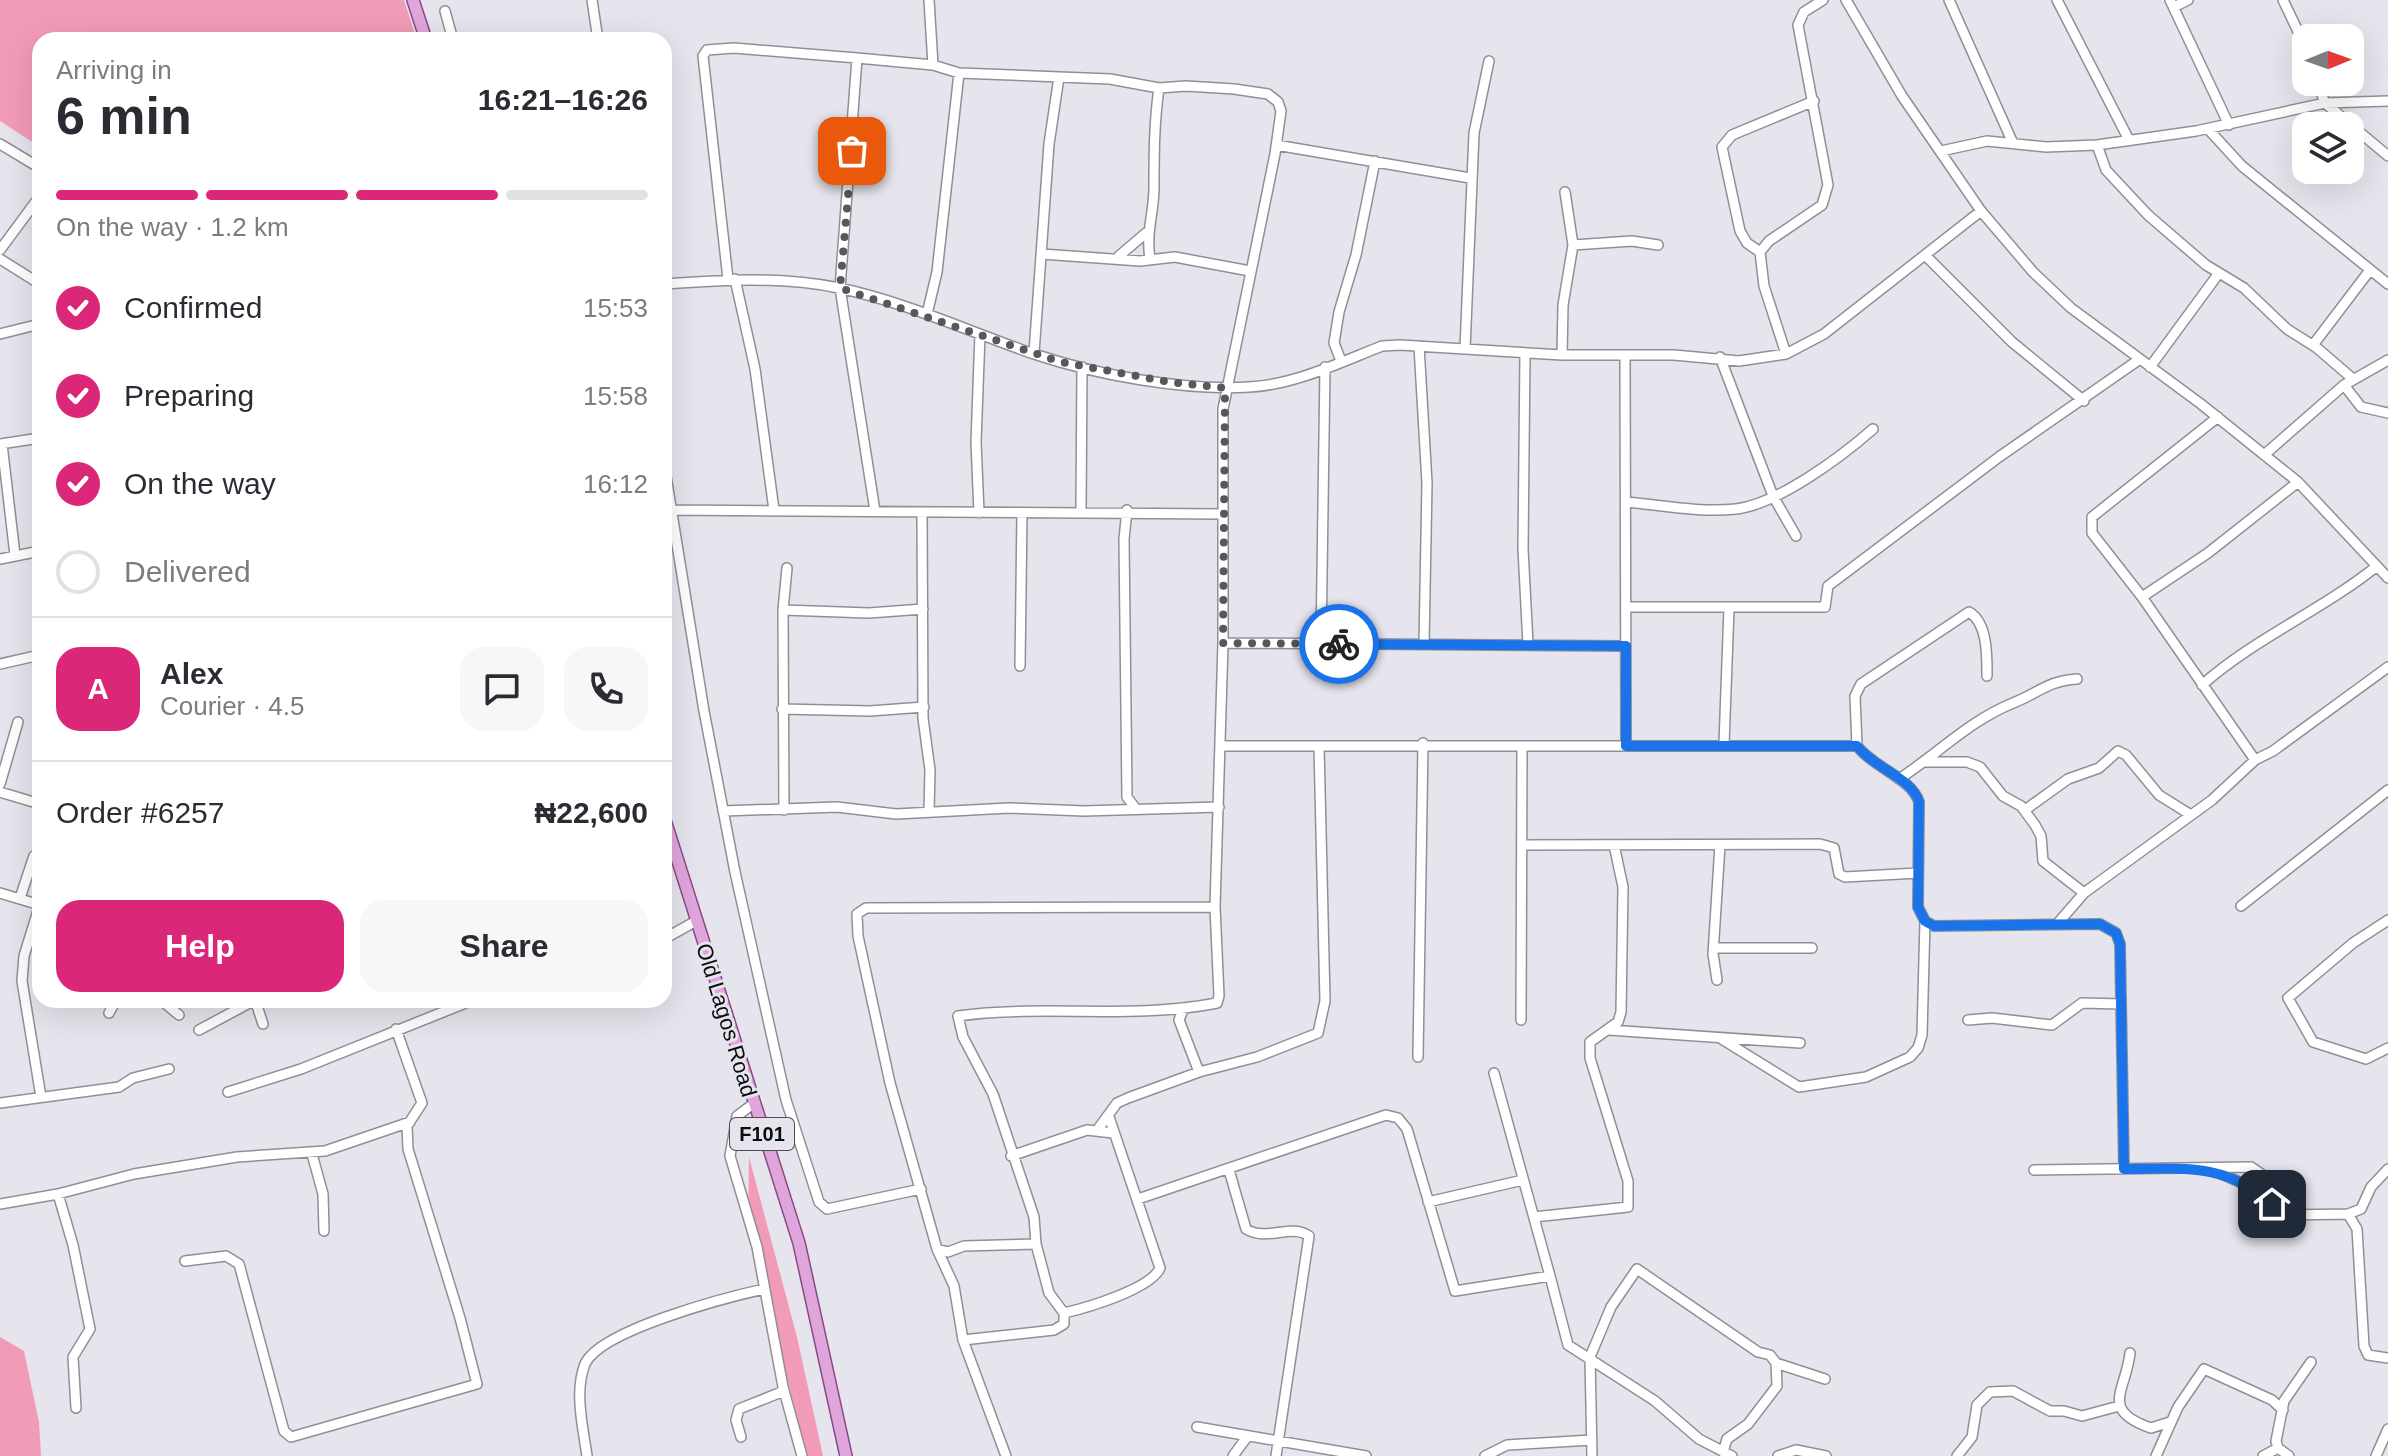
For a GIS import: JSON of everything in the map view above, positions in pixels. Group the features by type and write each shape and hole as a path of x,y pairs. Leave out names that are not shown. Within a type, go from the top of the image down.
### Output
{"main road":[{"path":"413,0 423,32"},
{"name":"Old Lagos Road","path":"672,843 799,1243 846,1456"}],"street":[{"path":"592,0 597,32"},
{"path":"929,0 933,65"},
{"path":"1846,0 1902,96 1981,211 2051,291 2218,417 2298,482 2388,578"},
{"path":"1949,0 2012,141"},
{"path":"2057,0 2129,140"},
{"path":"2188,0 2172,4 2229,125"},
{"path":"2283,0 2294,24"},
{"path":"1786,354 1764,286 1760,252 1769,241 1822,205 1826,197 1828,185 1798,25 1814,1"},
{"path":"445,11 451,32"},
{"path":"774,510 755,369 731,279 703,56 707,50 715,48 857,58 933,65 959,73 1110,79 1159,88 1234,89 1274,97 1281,111 1276,145 1250,271 1240,340 1225,388 1223,643 1215,907 1217,1003 1183,1010 1131,1013 1002,1010 958,1016 963,1037 993,1094 1011,1156 1034,1217 1036,1244 1049,1293 1064,1313 1064,1324 1054,1330 963,1340"},
{"path":"857,58 840,288 875,511"},
{"path":"1465,349 1470,178 1474,133 1489,61"},
{"path":"927,314 943,227 959,73"},
{"path":"1034,353 1049,144 1059,77"},
{"path":"1150,260 1146,233 1154,193 1152,140 1159,88"},
{"path":"2322,96 2325,103 2388,156"},
{"path":"1760,252 1747,243 1740,231 1722,147 1732,135 1814,101"},
{"path":"1941,151 1972,143 2012,141 2046,147 2097,145 2208,129 2325,103 2388,101"},
{"path":"2208,129 2242,166 2388,284"},
{"path":"0,144 32,163"},
{"path":"1276,145 1470,178"},
{"path":"2097,145 2106,170 2129,196 2219,273 2244,288 2287,329 2313,345 2348,382 2361,407 2388,413"},
{"path":"1341,361 1334,343 1339,312 1356,255 1375,161"},
{"path":"1562,355 1563,305 1573,245 1565,192"},
{"path":"0,250 32,207"},
{"path":"672,283 731,279 788,280 840,288 1082,367 1225,388 1281,382 1382,346 1562,355 1720,357 1739,361 1786,354 1824,334 1981,211"},
{"path":"1119,256 1146,233"},
{"path":"1573,245 1632,241 1658,245"},
{"path":"1042,254 1150,260 1175,257 1250,271"},
{"path":"1926,256 2012,342 2084,401"},
{"path":"0,259 32,279"},
{"path":"2313,345 2370,270"},
{"path":"2150,367 2219,273"},
{"path":"0,334 32,326"},
{"path":"979,513 976,442 980,334"},
{"path":"1419,346 1426,454 1424,644"},
{"path":"1525,353 1523,549 1528,644"},
{"path":"1625,356 1626,746"},
{"path":"1720,357 1773,496 1796,536"},
{"path":"1626,607 1825,607 1828,586 1878,545 2140,359"},
{"path":"2264,455 2348,382 2388,360"},
{"path":"1081,511 1082,367"},
{"path":"1321,644 1325,367"},
{"path":"2218,417 2092,517 2092,533 2142,597 2255,760"},
{"path":"1626,502 1724,510 1757,505 1850,449 1873,429"},
{"path":"15,555 1,444 32,439"},
{"path":"2142,597 2208,553 2298,482"},
{"path":"672,510 1022,513 1127,510 1222,514"},
{"path":"1127,510 1124,539 1127,797 1136,809"},
{"path":"922,512 924,707 930,770 929,811"},
{"path":"1020,666 1022,513"},
{"path":"672,516 723,811 795,1128 822,1207 834,1208 921,1189"},
{"path":"0,559 32,552"},
{"path":"2202,685 2236,655 2350,588 2377,566"},
{"path":"784,810 783,610 787,568"},
{"path":"1724,744 1729,608"},
{"path":"783,610 869,613 923,609"},
{"path":"1720,1038 1799,1087 1866,1077 1910,1057 1918,1048 1922,1035 1925,921 1918,907 1919,802 1916,792 1877,767 1857,746 1855,696 1861,684 1965,614 1973,613 1983,636 1987,676"},
{"path":"1223,643 1626,646"},
{"path":"0,664 32,657"},
{"path":"2058,923 2084,893 2191,815 2255,760 2286,742 2388,667"},
{"path":"1899,779 1925,762 1947,740 1997,707 2013,703 2049,682 2077,679"},
{"path":"782,709 924,707"},
{"path":"0,784 18,722"},
{"path":"1220,746 1423,743 1857,746"},
{"path":"1418,1057 1423,743"},
{"path":"1011,1156 1098,1129 1117,1103 1199,1072 1257,1057 1318,1033 1325,1001 1319,746"},
{"path":"1521,1020 1522,746"},
{"path":"2025,810 2068,779 2099,768 2118,751 2126,755 2159,795 2191,815"},
{"path":"1925,762 1975,764 2003,796 2025,810 2041,836 2040,857 2084,893"},
{"path":"2241,906 2388,790"},
{"path":"0,792 32,802"},
{"path":"1116,808 1127,797"},
{"path":"723,811 826,807 896,814 1219,807"},
{"path":"1522,845 1829,845 1837,855 1839,874 1845,877 1918,873"},
{"path":"1534,1217 1628,1207 1628,1181 1590,1058 1590,1042 1618,1022 1621,1012 1623,887 1614,845"},
{"path":"1717,980 1714,948 1720,845"},
{"path":"20,898 32,862"},
{"path":"0,893 32,902"},
{"path":"1006,1456 963,1340 954,1286 937,1249 890,1083 856,923 857,914 866,908 1215,907"},
{"path":"2388,920 2353,943 2288,998 2313,1042 2366,1059 2388,1048"},
{"path":"672,934 696,921"},
{"path":"1925,921 1934,926 2100,924 2116,933 2120,944 2124,1169"},
{"path":"32,930 24,956 22,981 41,1097"},
{"path":"1714,948 1812,948"},
{"path":"1968,1020 1992,1018 2047,1025 2058,1022 2082,1003 2121,1004"},
{"path":"109,1013 112,1008"},
{"path":"171,1008 179,1015"},
{"path":"199,1030 240,1008"},
{"path":"258,1008 263,1024"},
{"path":"228,1092 301,1069 452,1008"},
{"path":"1183,1010 1179,1020 1199,1072"},
{"path":"185,1261 226,1256 239,1264 284,1431 291,1437 475,1385 477,1378 460,1318 408,1149 406,1132 422,1103 396,1029"},
{"path":"1609,1030 1800,1043"},
{"path":"0,1103 119,1087 133,1078 169,1069"},
{"path":"1494,1073 1568,1345 1655,1401 1699,1439 1728,1454"},
{"path":"753,1104 737,1116 730,1156 757,1247 784,1391 802,1456"},
{"path":"1138,1199 1386,1115 1398,1118 1407,1129 1455,1291 1550,1276"},
{"path":"1064,1313 1137,1289 1157,1276 1159,1257 1144,1228 1138,1199 1109,1117"},
{"path":"0,1204 58,1194 106,1180 237,1157 312,1154 410,1122"},
{"path":"760,1126 795,1128"},
{"path":"1098,1129 1113,1133"},
{"path":"312,1154 323,1194 324,1231"},
{"path":"2209,1169 2253,1188 2280,1215 2292,1217 2348,1214 2361,1209 2371,1187 2388,1169"},
{"path":"1229,1170 1246,1229 1267,1236 1296,1231 1309,1236 1276,1456"},
{"path":"2034,1170 2259,1170 2272,1204"},
{"path":"1428,1202 1523,1180"},
{"path":"58,1194 73,1245 90,1329 73,1357 76,1408"},
{"path":"2348,1214 2357,1229 2364,1346 2368,1355 2388,1358"},
{"path":"937,1249 948,1252 964,1246 1036,1244"},
{"path":"1592,1456 1590,1357 1611,1307 1637,1269 1776,1363 1825,1379"},
{"path":"587,1456 581,1390 584,1368 590,1356 631,1331 717,1299 764,1289"},
{"path":"2130,1353 2118,1395 2119,1406 2128,1417 2151,1428 2170,1422"},
{"path":"2289,1456 2278,1448 2277,1435 2284,1401 2311,1362"},
{"path":"1728,1454 1727,1439 1748,1424 1777,1386 1776,1363"},
{"path":"2156,1456 2170,1422 2204,1369 2272,1400 2283,1410"},
{"path":"741,1437 736,1420 739,1409 784,1391"},
{"path":"1957,1456 1972,1437 1977,1405 1990,1392 2013,1391 2050,1411 2082,1416 2119,1406"},
{"path":"1197,1427 1366,1456"},
{"path":"2376,1456 2388,1429"},
{"path":"1233,1456 1247,1437"},
{"path":"1485,1456 1507,1445 1592,1440"},
{"path":"2263,1456 2278,1448"},
{"path":"1778,1456 1796,1450 1826,1456"}],"shaded area":[{"path":"0,0 404,0 414,32 32,32 32,142 0,121"},
{"path":"749,1157 797,1337 823,1456 807,1456 748,1228"},
{"path":"0,1337 24,1351 39,1422 41,1456 0,1456"}],"way so far":[{"path":"852,151 840,288 927,314 1061,362 1169,382 1225,388 1223,643 1339,644"}],"route":[{"path":"1339,644 1626,646 1626,746 1857,746 1877,767 1916,792 1919,802 1918,907 1925,921 1934,926 2100,924 2116,933 2120,944 2124,1169 2209,1169 2237,1179 2272,1204"}]}
